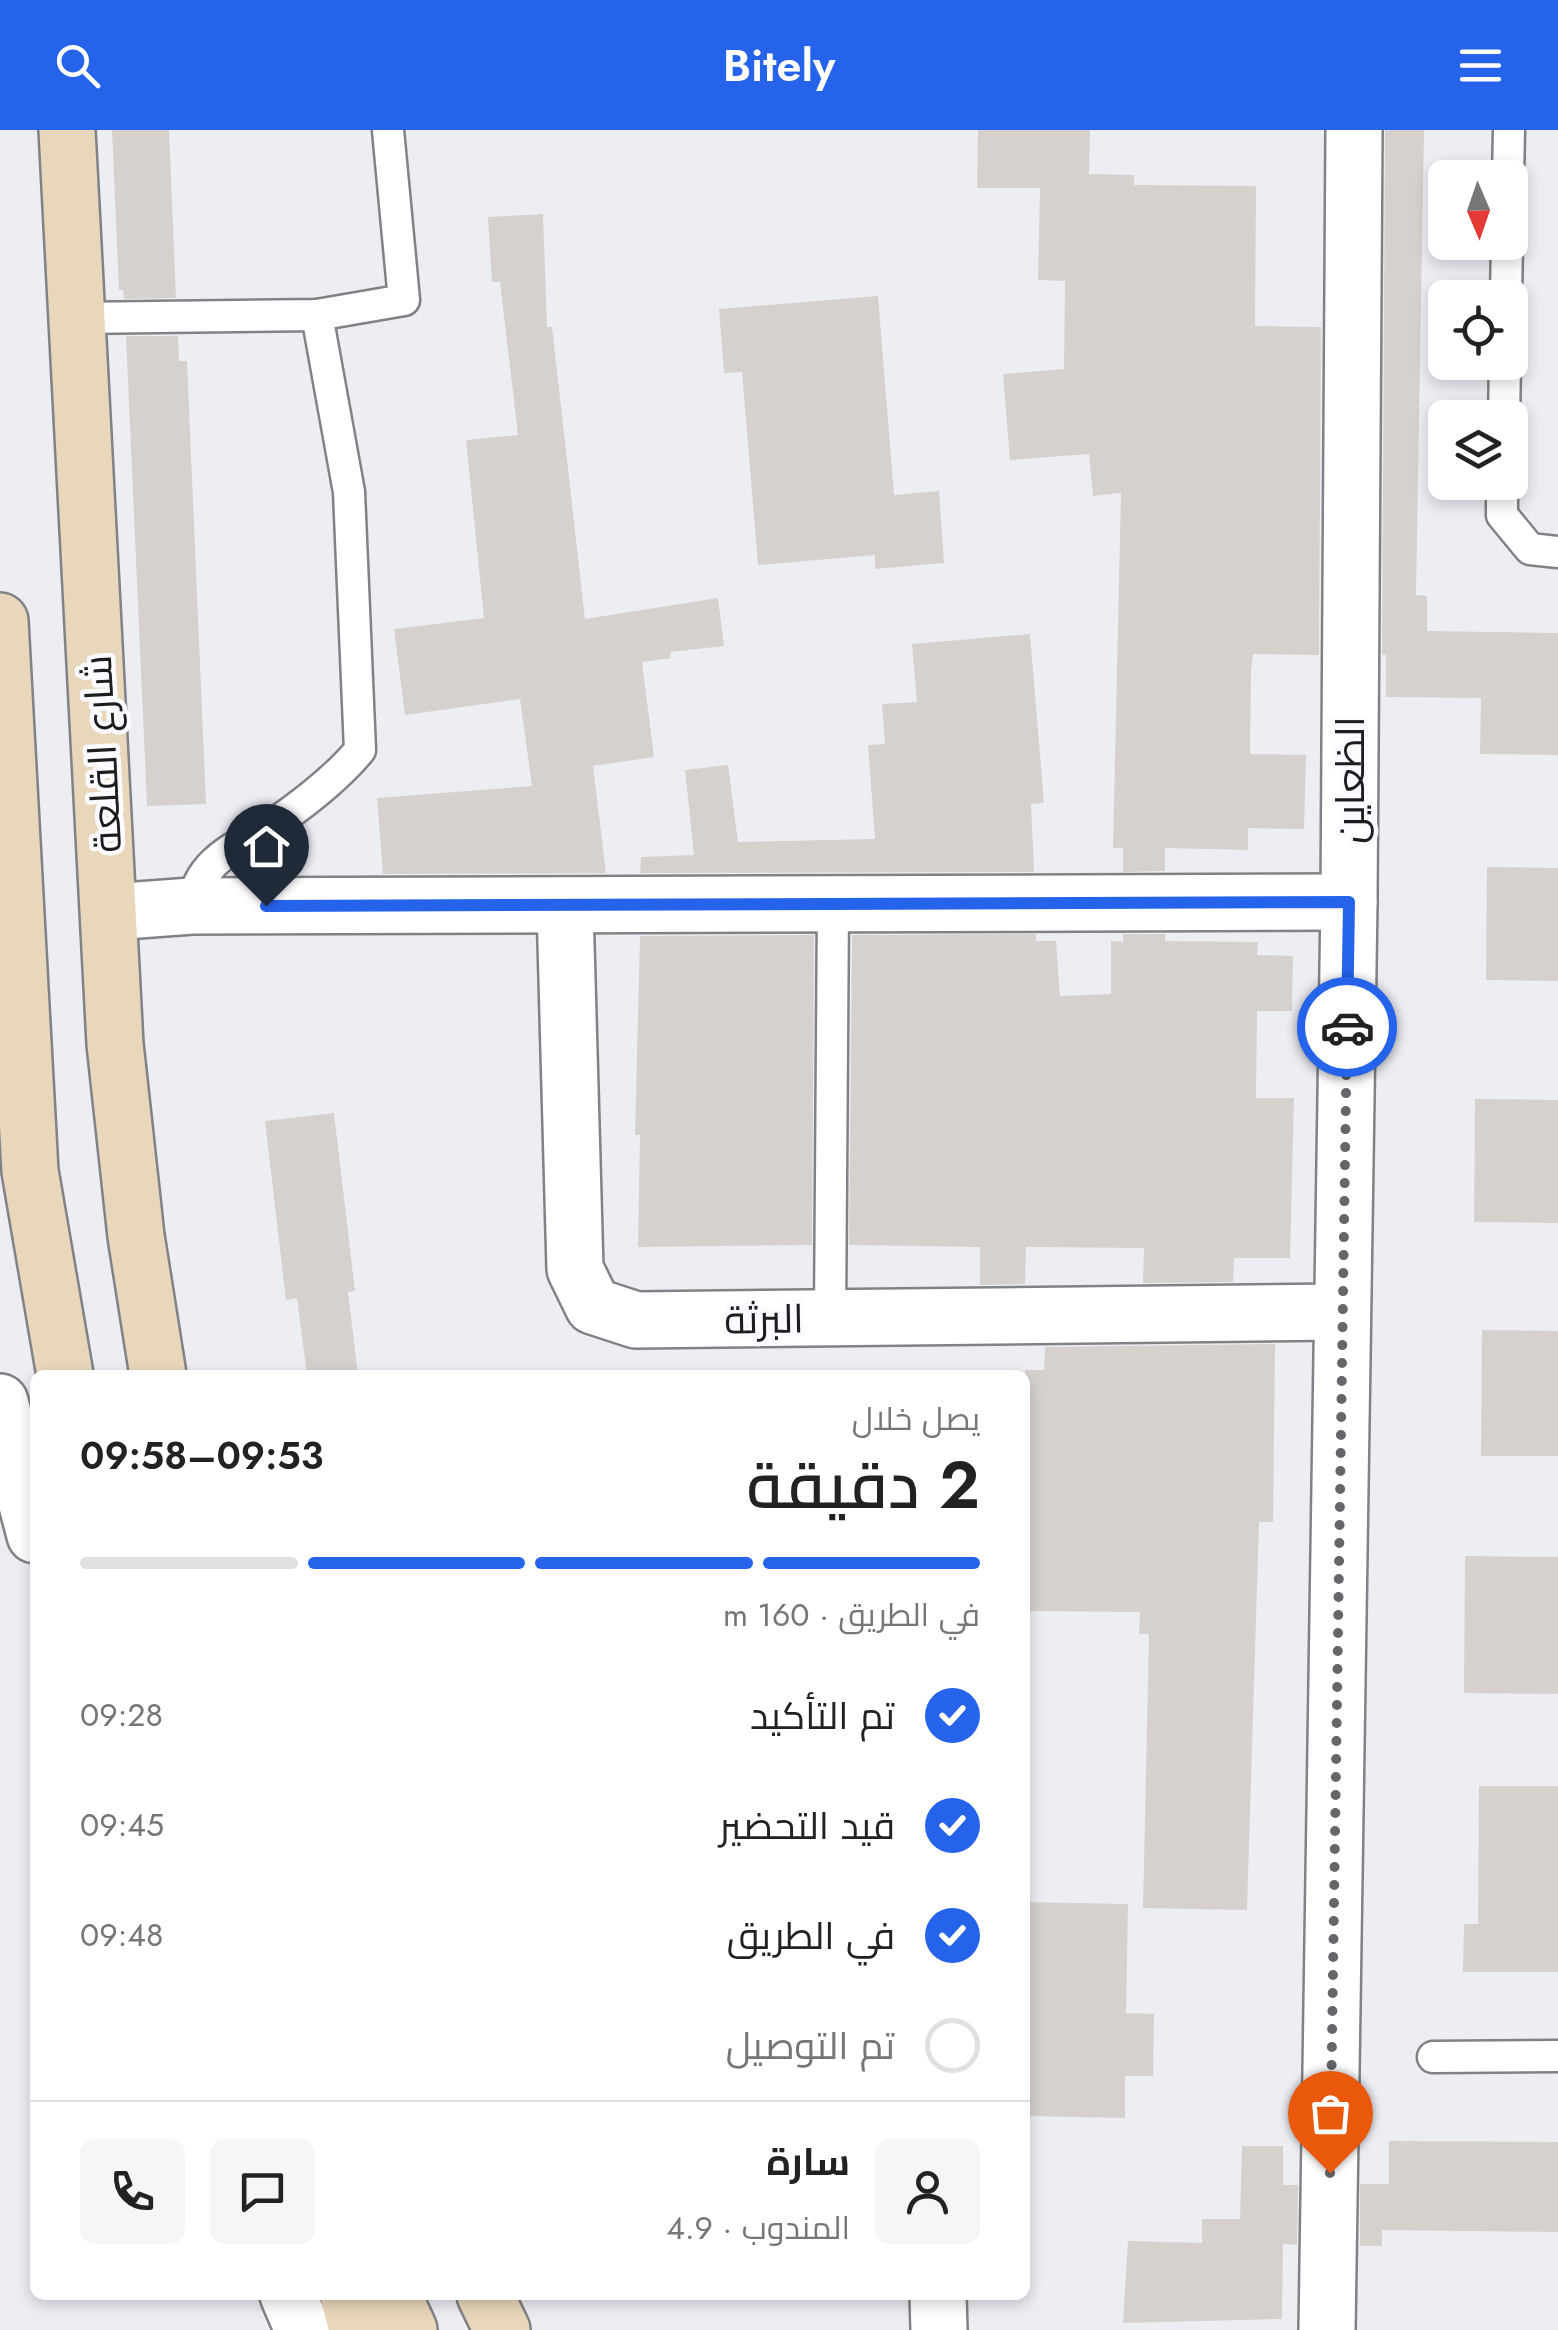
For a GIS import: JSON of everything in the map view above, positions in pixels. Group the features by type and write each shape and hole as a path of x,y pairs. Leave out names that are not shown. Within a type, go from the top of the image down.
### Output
{"main road":[{"name":"شارع القلعة","path":"66,130 115,1044 136,1236 157,1370"},
{"path":"0,620 15,1174 65,1370"},
{"path":"349,2300 357,2330"},
{"path":"395,2300 409,2330"},
{"path":"487,2300 502,2330"}],"street":[{"name":"الظعاين","path":"1327,2330 1349,902 1354,130"},
{"path":"110,912 192,906 1349,902"},
{"name":"البرثة","path":"565,906 575,1269 593,1306 636,1320 1341,1312"},
{"path":"0,1402 30,1516"},
{"path":"290,2300 303,2330"},
{"path":"499,2300 532,2330"},
{"path":"938,2300 938,2330"}],"lane":[{"path":"77,318 316,316 404,300 388,130"},
{"path":"1508,160 1509,130"},
{"path":"192,906 196,884 217,856 276,822 342,772 360,750 349,492 316,316"},
{"path":"1502,500 1502,515 1530,549 1558,552"},
{"path":"830,1318 833,905"},
{"path":"1433,2057 1558,2056"}],"building":[{"path":"112,130 169,130 176,298 124,299 123,290 119,290"},
{"path":"978,130 1090,130 1089,174 1134,175 1134,185 1256,186 1255,326 1321,327 1319,655 1253,654 1251,671 1250,754 1306,755 1304,829 1248,828 1248,850 1165,848 1165,871 1123,872 1123,848 1113,848 1121,493 1093,496 1089,454 1010,460 1003,374 1064,369 1065,281 1038,280 1040,188 977,188"},
{"path":"1385,130 1424,130 1416,595 1427,596 1427,631 1558,633 1558,755 1480,754 1481,698 1386,697 1386,655 1382,655"},
{"path":"543,214 547,327 552,327 585,619 718,598 724,646 670,652 671,658 642,662 654,757 593,766 606,873 383,874 377,798 532,786 520,699 405,715 394,629 484,618 466,440 518,435 500,282 492,282 488,217"},
{"path":"878,296 894,495 939,491 944,563 875,569 875,555 758,565 742,372 724,373 719,309"},
{"path":"126,336 178,336 179,361 187,361 206,804 147,806"},
{"path":"1030,634 1044,803 1031,804 1034,872 640,873 641,857 694,855 685,770 728,765 738,842 875,839 868,745 885,744 882,704 917,702 912,644"},
{"path":"1487,867 1558,868 1558,981 1486,980"},
{"path":"1036,934 1036,941 1056,941 1060,996 1111,994 1111,941 1123,942 1123,934 1165,934 1165,941 1258,942 1257,955 1293,956 1292,1011 1257,1011 1256,1098 1294,1098 1290,1258 1234,1258 1233,1282 1143,1283 1144,1248 1026,1247 1025,1284 980,1285 980,1247 849,1245 852,935"},
{"path":"814,935 812,1245 638,1247 640,1135 635,1135 640,936"},
{"path":"1475,1099 1558,1100 1558,1223 1474,1222"},
{"path":"334,1113 355,1291 348,1292 357,1370 306,1370 297,1298 286,1300 265,1121"},
{"path":"1482,1330 1558,1331 1558,1456 1481,1456"},
{"path":"1275,1344 1273,1522 1259,1522 1247,1910 1143,1908 1149,1634 1139,1634 1140,1612 1030,1611 1030,1370 1044,1370 1045,1347"},
{"path":"1465,1556 1558,1557 1558,1694 1464,1693"},
{"path":"1479,1786 1558,1786 1558,1972 1463,1972 1464,1924 1478,1924"},
{"path":"1030,1902 1128,1904 1126,2013 1154,2014 1153,2076 1125,2076 1125,2118 1030,2116"},
{"path":"1389,2141 1558,2142 1558,2232 1382,2230 1382,2246 1360,2246 1360,2184 1389,2184"},
{"path":"1242,2146 1283,2146 1283,2185 1298,2185 1297,2245 1283,2244 1282,2319 1123,2323 1128,2241 1202,2243 1202,2219 1240,2219"}],"way so far":[{"path":"1330,2173 1347,1027"}],"route":[{"path":"266,906 1349,902 1347,1027"}]}
